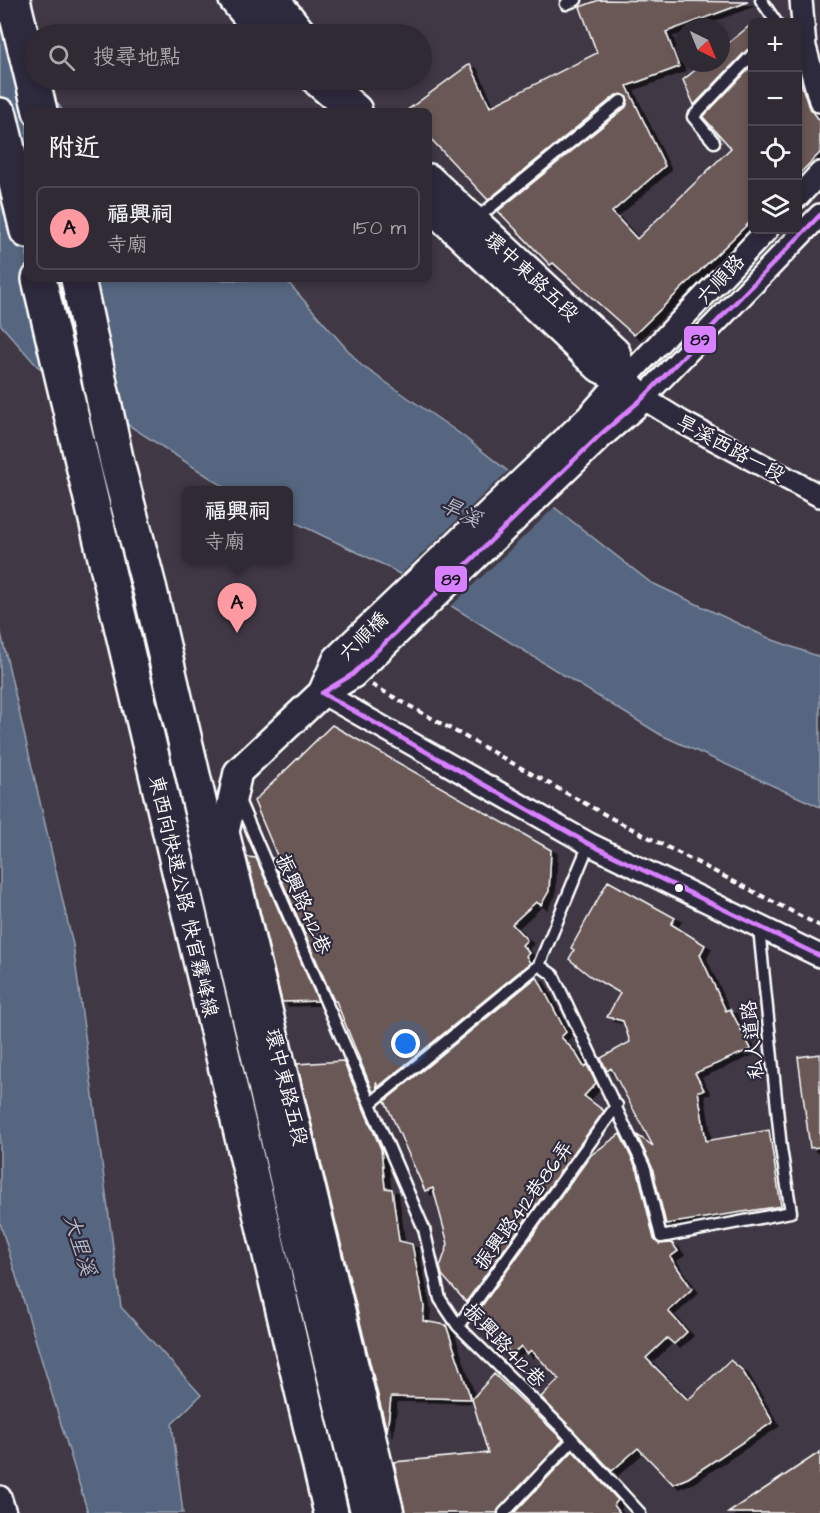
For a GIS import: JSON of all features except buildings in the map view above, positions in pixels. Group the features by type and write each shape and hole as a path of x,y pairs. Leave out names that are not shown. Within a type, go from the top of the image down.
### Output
{"highway":[{"path":"13,0 24,45"},
{"path":"253,0 273,24"},
{"path":"35,90 39,108"},
{"path":"331,90 352,108"},
{"path":"0,115 24,218"},
{"name":"東西向快速公路 快官霧峰線","path":"40,282 331,1513"},
{"name":"東西向快速公路 快官霧峰線","path":"79,282 117,464 150,590 300,1236 368,1513"}],"street":[{"path":"233,0 253,24"},
{"path":"276,0 295,24"},
{"path":"801,0 801,18"},
{"path":"802,47 820,101"},
{"path":"310,90 328,108"},
{"path":"347,90 362,108"},
{"path":"802,193 820,174"},
{"name":"環中東路五段","path":"432,181 616,352 634,389"},
{"name":"環中東路五段","path":"432,209 599,368 634,389"},
{"name":"六順路","path":"634,389 820,215"},
{"name":"六順路","path":"634,389 764,234"},
{"name":"旱溪西路一段","path":"634,389 682,422 820,496"},
{"name":"六順橋","path":"322,693 353,674 593,442 634,389"},
{"name":"六順橋","path":"322,693 337,659 591,417 634,389"},
{"path":"322,693 589,844 820,956"},
{"name":"環中東路五段","path":"322,693 238,772 233,786 225,831 390,1513"},
{"path":"0,1497 5,1513"}],"lane":[{"path":"762,0 773,18"},
{"path":"714,142 693,117 748,61"},
{"path":"474,222 621,101"},
{"name":"振興路412巷","path":"233,786 424,1229 440,1299 458,1326 573,1440 640,1513"},
{"path":"371,1103 539,965 589,844"},
{"name":"私人道路","path":"617,1105 645,1169 661,1237 791,1212 781,1148 759,928"},
{"path":"539,965 553,975 617,1105"},
{"name":"振興路412巷86弄","path":"458,1326 617,1105"},
{"path":"504,1513 573,1440"}],"path":[{"path":"353,674 613,819 820,926"}],"water":[{"name":"旱溪","path":"0,25 24,58 24,90 48,90 61,108 24,108 24,282 288,282 361,365 459,433 650,582 773,640 820,657 820,807 661,735 388,567 293,521 293,486 223,486 37,366 0,324"},
{"name":"大里溪","path":"0,629 73,945 121,1307 201,1395 172,1424 183,1513 88,1513 0,1223"}],"pier":[{"path":"510,469 557,505 449,608 398,577"}],"transit line":[{"name":"89","path":"322,693 353,674 601,434 643,398 820,215"},
{"name":"89","path":"322,693 589,844 820,956"}],"place":[{"name":"福興祠","path":"237,633"}]}
